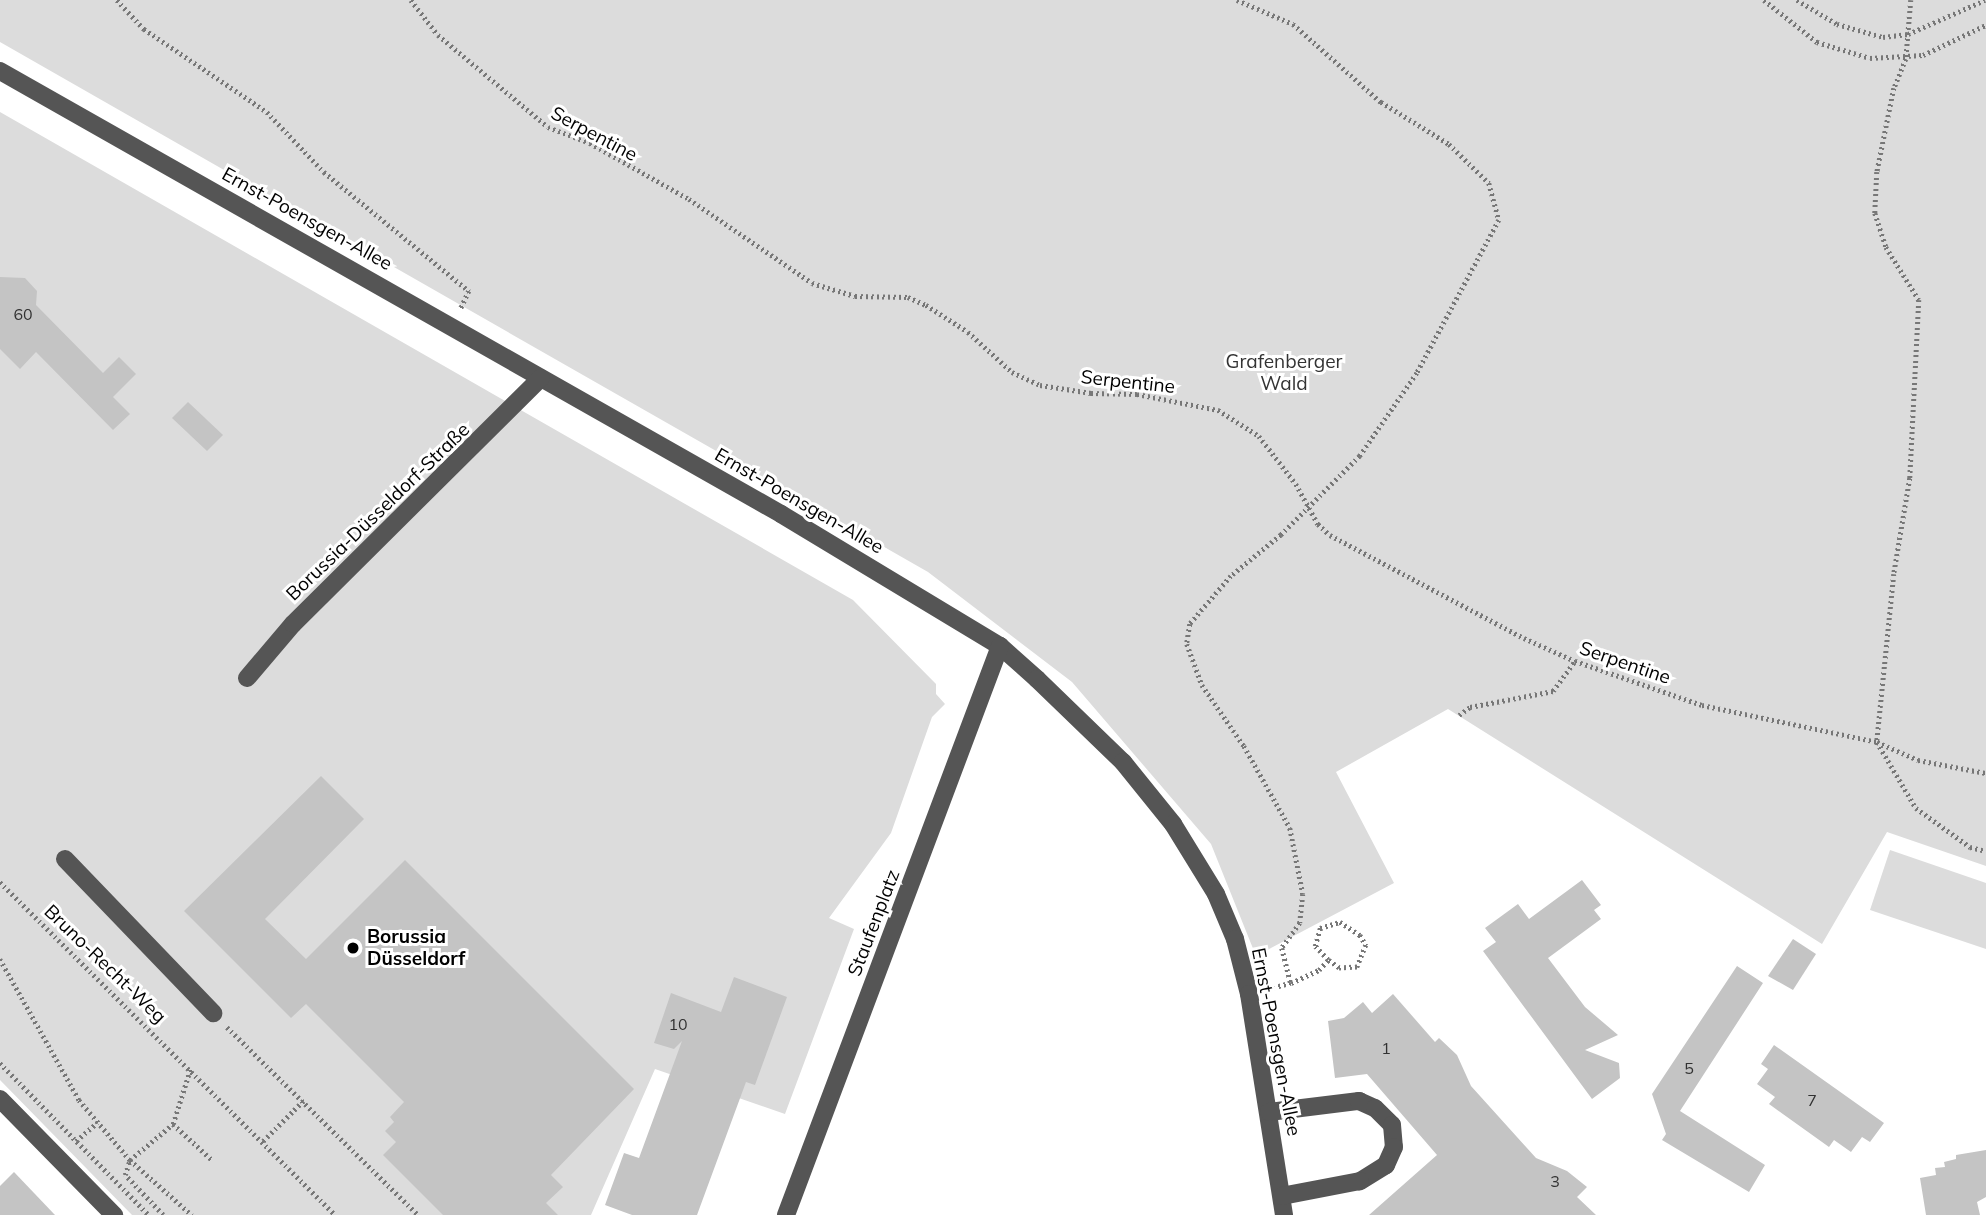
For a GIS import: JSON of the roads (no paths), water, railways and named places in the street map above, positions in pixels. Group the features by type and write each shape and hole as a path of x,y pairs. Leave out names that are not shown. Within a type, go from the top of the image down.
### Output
{"street":[{"name":"Ernst-Poensgen-Allee","path":"0,71 453,325 781,514 1000,646 1080,717 1173,824 1216,894 1235,939 1249,994 1284,1215"},
{"name":"Borussia-Düsseldorf-Straße","path":"247,678 293,624 541,378"},
{"name":"Staufenplatz","path":"786,1215 1000,646"},
{"path":"65,859 213,1013"},
{"path":"0,1099 114,1215"},
{"path":"1269,1112 1359,1101 1375,1108 1392,1125 1394,1147 1386,1165 1360,1181 1282,1196"}],"place":[{"name":"Borussia Düsseldorf","path":"353,948"}],"park label":[{"name":"Grafenberger Wald","path":"1284,373"}]}
